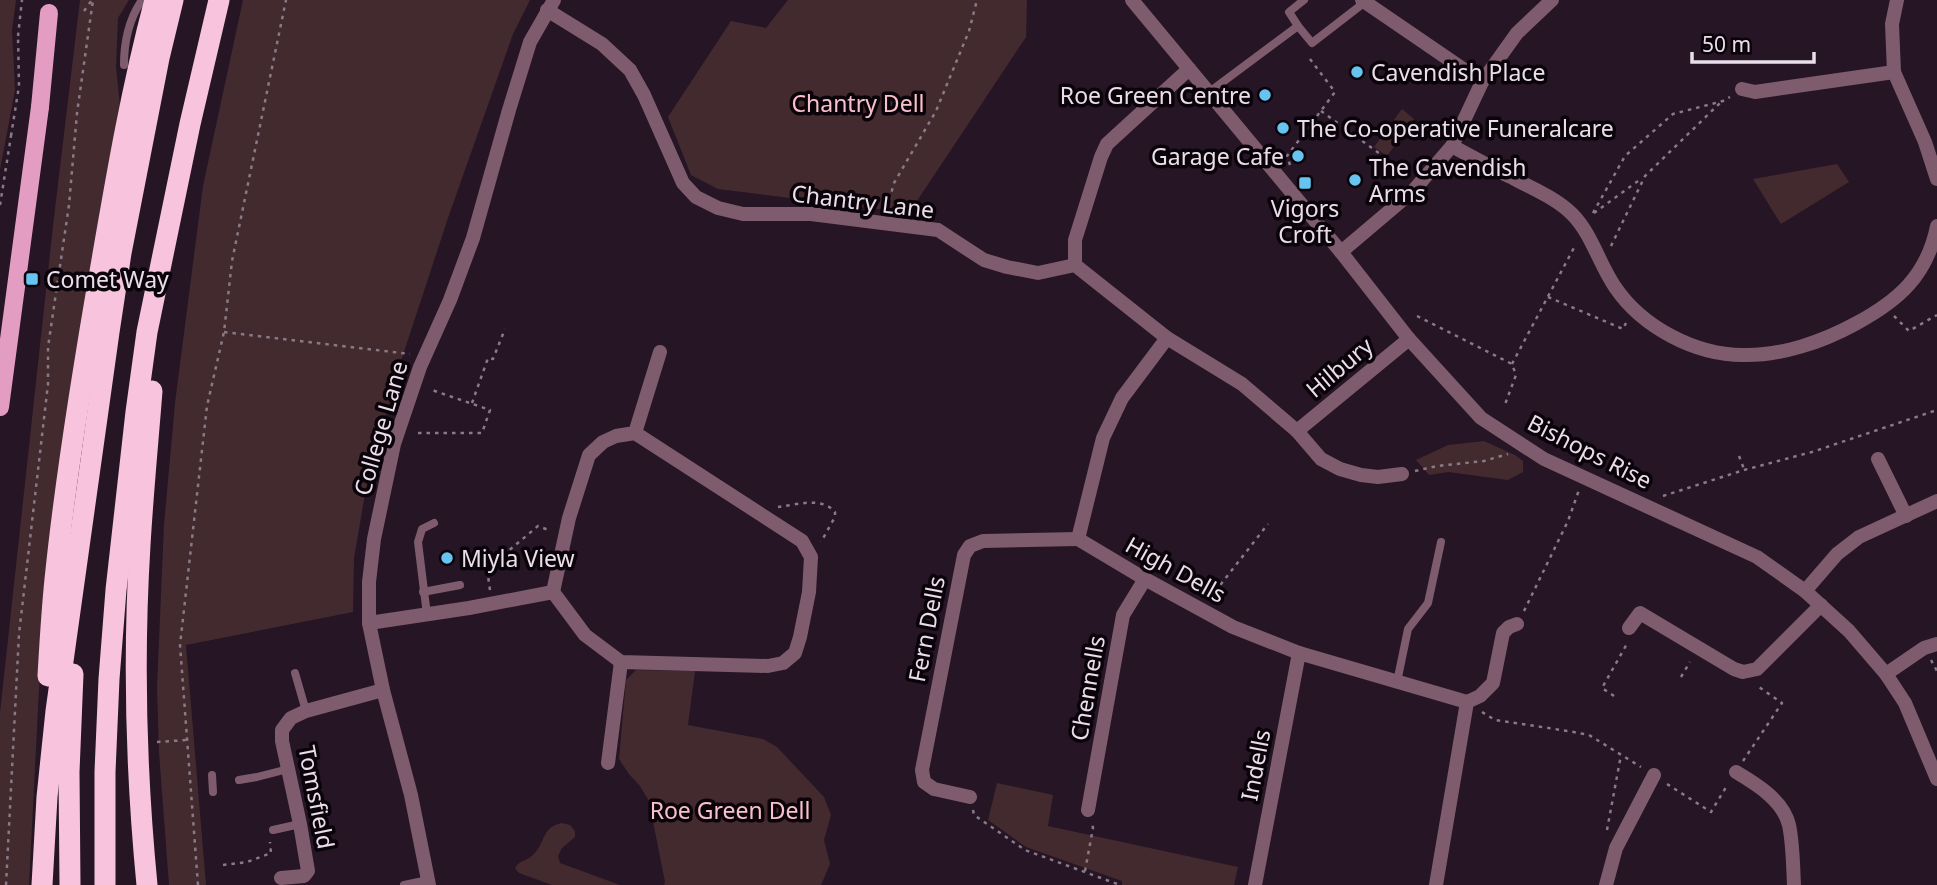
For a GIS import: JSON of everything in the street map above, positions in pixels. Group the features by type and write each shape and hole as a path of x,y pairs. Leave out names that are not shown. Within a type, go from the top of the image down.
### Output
{"highway":[{"path":"47,797 47,687 55,572 70,461 120,156 155,0"},
{"path":"42,885 56,711 121,253 173,0"},
{"path":"105,885 105,772 109,679 116,590 142,372 190,124 219,0"},
{"path":"147,885 138,729 138,592 164,256"},
{"path":"69,885 69,772 85,497"}],"main road":[{"path":"0,407 40,107 50,6"}],"street":[{"name":"Bishops Rise","path":"1133,0 1341,251 1409,338 1481,418 1544,459 1757,557 1805,591 1849,631 1886,674 1905,703 1937,779"},
{"path":"1341,251 1413,191 1452,146 1482,82 1517,33 1552,0"},
{"path":"1897,0 1892,24 1894,72 1925,142 1937,179"},
{"path":"1364,1 1482,82"},
{"name":"Chantry Lane","path":"550,5 602,44 630,70 684,183 696,197 718,208 743,214 811,214 938,230 984,260 1038,273 1075,265"},
{"name":"College Lane","path":"429,883 411,795 383,690 369,623 369,582 374,539 394,444 420,367 450,300 473,238 530,42 550,5"},
{"path":"1188,69 1107,144 1075,240 1075,265 1167,338 1242,384 1297,431 1321,459 1340,469 1361,475 1378,477 1402,474"},
{"path":"1742,89 1755,92 1894,72"},
{"path":"1452,146 1553,198 1571,213 1584,229 1616,288 1646,320 1668,334 1714,351 1743,355 1778,352 1838,334 1877,313 1911,283 1924,266 1936,235"},
{"path":"1078,539 1103,438 1122,398 1167,338"},
{"name":"Hilbury","path":"1297,431 1409,338"},
{"path":"635,433 660,352"},
{"path":"635,433 802,541 811,556 809,592 795,653 783,663 768,666 621,662 585,635 553,592 565,536 589,455 603,442 635,433"},
{"path":"1878,459 1906,516"},
{"path":"1805,591 1837,554 1859,537 1937,501"},
{"name":"High Dells","path":"1078,539 1233,627 1299,653 1467,702"},
{"name":"Fern Dells","path":"970,797 934,789 924,782 922,770 964,555 970,546 983,541 1078,539"},
{"name":"Chennells","path":"1088,810 1123,615 1145,579"},
{"path":"369,623 553,592"},
{"path":"1629,628 1640,613 1743,672 1757,669 1821,605"},
{"path":"1436,885 1467,702 1480,696 1493,683 1503,633 1517,624"},
{"path":"1886,674 1924,649 1937,644"},
{"name":"Indells","path":"1255,885 1299,653"},
{"path":"608,763 621,662"},
{"name":"Tomsfield","path":"281,878 304,876 308,871 282,730 291,718 306,710 383,690"},
{"path":"1736,772 1782,808 1789,824 1794,885"},
{"path":"1606,885 1616,848 1654,775"}],"lane":[{"path":"124,65 125,41 142,0"},
{"path":"1304,0 1289,12 1312,43 1364,1"},
{"path":"1208,93 1298,26"},
{"path":"427,615 418,542 422,529 434,523"},
{"path":"1397,682 1408,629 1428,603 1441,542"},
{"path":"423,592 460,585"},
{"path":"295,673 306,710"},
{"path":"239,780 288,768"},
{"path":"214,792 215,780"},
{"path":"273,830 300,824"},
{"path":"404,885 429,883"}],"path":[{"path":"0,205 19,86 18,36 22,0"},
{"path":"84,11 93,0"},
{"path":"6,885 19,634 48,384 48,347 69,205 93,0"},
{"path":"198,885 180,645 207,406 224,332 232,261 286,0"},
{"path":"887,210 894,183 936,111 969,30 977,0"},
{"path":"1293,172 1286,156 1335,92 1303,49"},
{"path":"1592,214 1645,176 1723,101 1742,89"},
{"path":"1512,364 1625,156 1673,114 1723,101"},
{"path":"1321,111 1420,183"},
{"path":"1601,264 1645,176"},
{"path":"1548,297 1623,329 1635,309"},
{"path":"1884,307 1909,331 1937,315"},
{"path":"1417,316 1512,364 1516,375 1504,407"},
{"path":"472,403 488,358 493,359 505,329"},
{"path":"224,332 414,355"},
{"path":"418,433 482,433 490,410 432,390"},
{"path":"1662,496 1812,452 1937,410"},
{"path":"1402,474 1437,466 1484,461 1512,452"},
{"path":"1739,456 1744,470"},
{"path":"1517,624 1569,521 1581,487"},
{"path":"755,510 822,503 830,506 835,517 811,556"},
{"path":"1201,610 1268,524"},
{"path":"492,604 487,569 538,526 565,536"},
{"path":"1614,696 1602,688 1628,645 1629,628"},
{"path":"1467,702 1495,720 1589,735 1710,812 1782,703 1753,683"},
{"path":"157,742 187,740"},
{"path":"1616,848 1607,833 1621,755"},
{"path":"970,797 974,815 1025,850 1120,885"},
{"path":"1085,871 1093,828 1088,810"},
{"path":"223,864 247,862 271,853 270,837 273,830"}],"green space":[{"path":"0,0 16,0 12,30 15,90 0,170"},
{"path":"80,0 129,0 118,18 116,67 120,106 50,564 39,689 29,885 0,885 0,713"},
{"path":"243,0 530,0 513,34 401,361 366,488 354,558 353,612 186,645 206,885 169,885 157,687 164,525 175,403 203,186"},
{"name":"Chantry Dell","path":"788,0 1027,0 1026,37 909,213 718,189 691,175 668,117 731,21 766,28"},
{"path":"1402,109 1414,119 1387,156 1374,147"},
{"path":"1837,164 1849,182 1781,224 1753,179"},
{"path":"1484,441 1523,461 1523,472 1508,480 1448,472 1429,475 1416,460 1448,445"},
{"name":"Roe Green Dell","path":"636,670 695,671 688,725 763,739 777,747 824,797 831,815 824,840 830,864 821,885 664,885 649,801 619,759 626,680"},
{"path":"997,783 1053,795 1048,826 1238,867 1234,885 1122,885 1122,881 1026,847 988,820"},
{"name":"Roe Green Dell","path":"562,823 570,825 575,831 575,837 562,848 558,856 560,863 620,885 552,885 519,873 515,868 517,865 533,855 550,828"}],"place":[{"name":"Cavendish Place","path":"1357,72"},
{"name":"Roe Green Centre","path":"1265,95"},
{"name":"The Co-operative Funeralcare","path":"1283,128"},
{"name":"Garage Cafe","path":"1298,156"},
{"name":"The Cavendish Arms","path":"1355,180"},
{"name":"Vigors Croft","path":"1305,183"},
{"name":"Comet Way","path":"32,279"},
{"name":"Miyla View","path":"447,558"}]}
